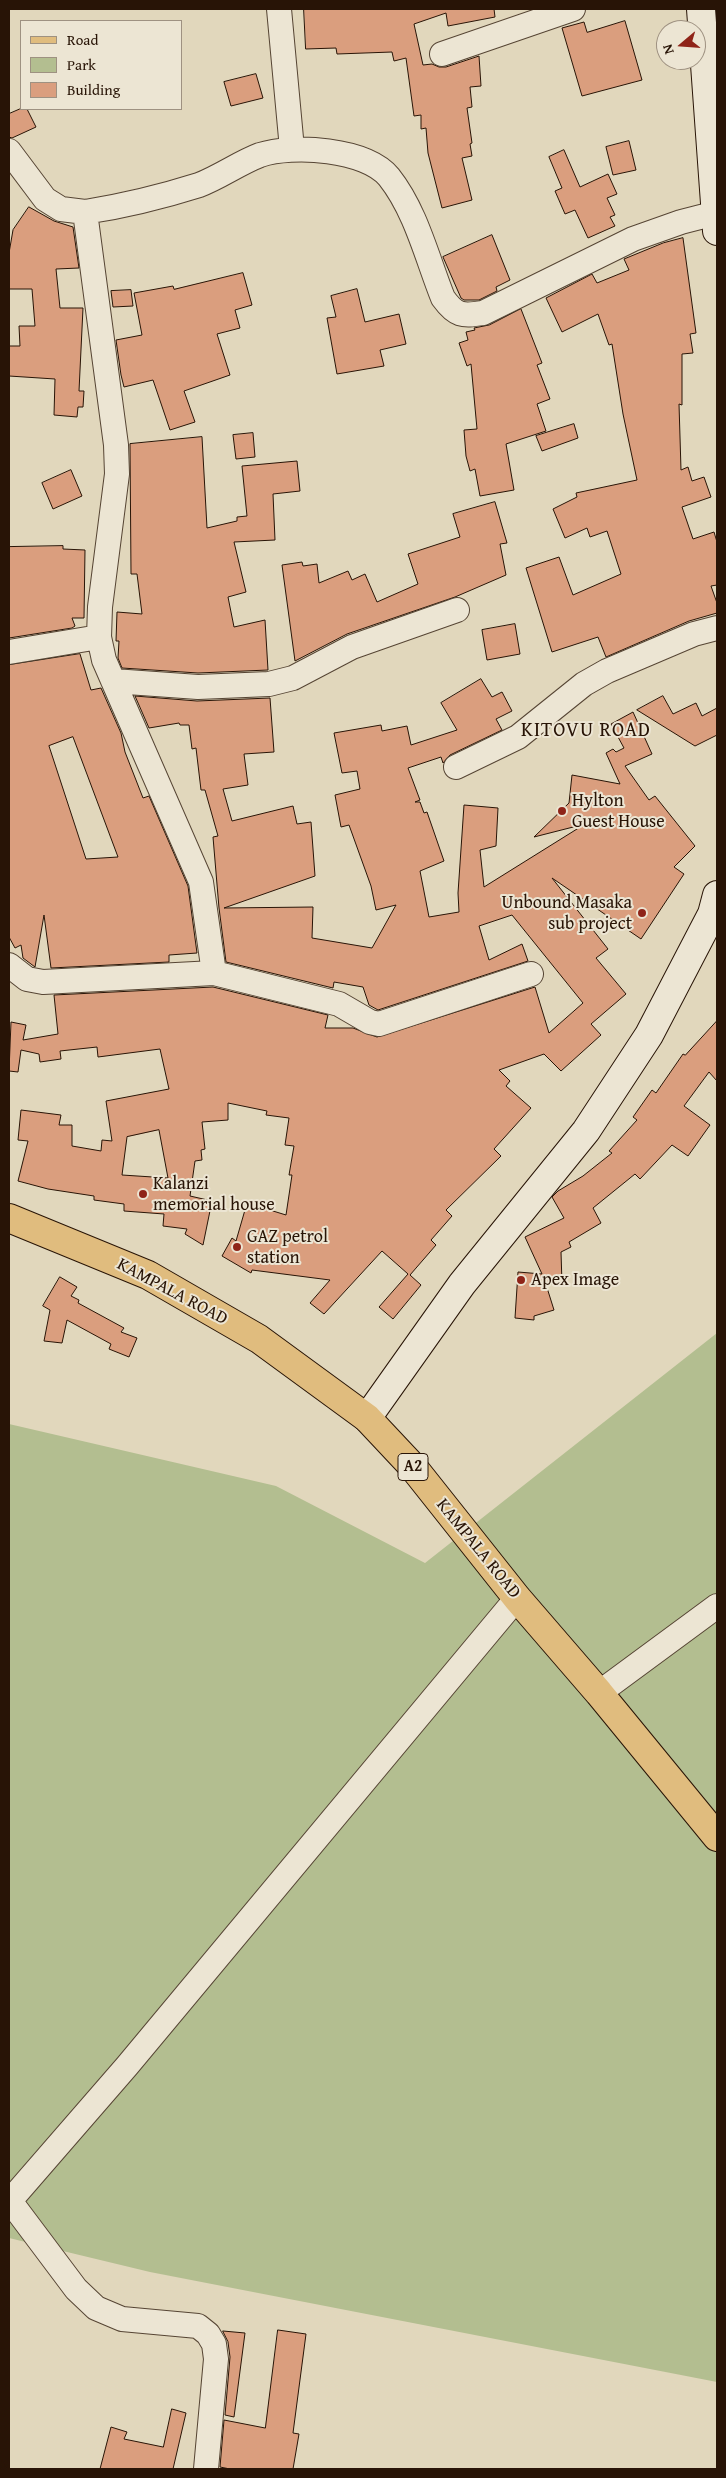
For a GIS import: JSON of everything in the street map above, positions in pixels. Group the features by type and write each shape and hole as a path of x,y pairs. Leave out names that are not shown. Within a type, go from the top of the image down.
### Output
{"main road":[{"name":"KAMPALA ROAD","path":"9,1218 148,1275 259,1339 367,1418 413,1467 517,1598 598,1692 717,1837"}],"street":[{"path":"279,9 292,149"},
{"path":"442,54 573,9"},
{"path":"9,151 45,199 61,209 85,212 122,206 202,184 260,155 292,149 315,150 363,159 388,176 408,207 443,298 450,309 463,316 483,313 633,239 681,222 716,222 701,9"},
{"path":"85,212 116,445 117,474 98,637 104,660 201,882 214,973"},
{"path":"113,681 198,687 269,684 293,678 352,647 456,610"},
{"path":"456,767 518,737 584,684 694,634 717,628"},
{"path":"9,652 98,637"},
{"path":"367,1418 462,1284 586,1132 649,1034 712,914 717,895"},
{"path":"9,965 27,979 43,982 214,973 340,1004 370,1022 379,1024 531,974"},
{"path":"206,2469 216,2359 214,2344 208,2334 198,2326 122,2319 96,2308 76,2289 9,2201 126,2066 517,1598"},
{"path":"598,1692 717,1606"}],"green space":[{"path":"717,1333 717,2382 150,2272 9,2238 9,1424 276,1486 425,1563"}],"building":[{"path":"304,9 494,9 495,17 448,26 446,13 414,24 423,65 432,64 446,67 479,56 481,86 470,87 472,107 467,108 472,156 462,158 472,200 442,208 428,153 426,128 421,129 421,115 414,116 406,58 394,61 392,52 337,54 336,48 306,49"},
{"path":"625,21 642,80 582,96 562,28 584,22 587,32"},
{"path":"256,74 263,98 231,106 224,82"},
{"path":"20,109 28,110 36,127 12,138 9,137 9,114"},
{"path":"629,141 636,170 613,175 606,147"},
{"path":"564,150 580,187 608,174 617,194 607,198 615,215 610,217 615,226 588,238 575,210 565,214 555,191 562,188 549,157"},
{"path":"29,207 54,221 73,227 79,268 56,269 60,308 83,308 79,391 84,391 83,407 78,407 77,417 54,415 55,379 9,376 9,346 20,346 19,326 35,326 32,289 9,289 9,253 13,230"},
{"path":"492,235 510,280 496,287 497,291 479,300 464,300 461,298 443,257"},
{"path":"683,238 696,333 690,334 693,353 682,354 682,405 679,404 681,470 688,467 692,481 704,477 711,497 682,507 693,539 714,532 717,542 717,585 711,586 717,603 717,613 689,621 606,657 598,637 552,652 526,568 559,557 573,595 621,574 607,531 590,537 587,528 565,538 553,509 577,497 576,493 637,480 623,414 612,344 609,345 598,314 562,332 546,298 592,274 597,283 629,270 624,259 663,243"},
{"path":"243,273 252,305 235,310 240,328 217,334 230,375 184,391 195,422 170,430 153,380 124,387 116,340 142,335 134,293 173,286 174,289"},
{"path":"357,289 365,322 399,314 406,344 380,350 384,366 337,374 327,318 336,317 331,296"},
{"path":"131,290 133,306 113,307 111,291"},
{"path":"521,309 542,363 537,365 550,399 537,404 546,431 506,444 514,490 480,496 475,469 470,471 466,456 464,430 477,429 471,364 467,366 459,343 468,340 466,332 489,325"},
{"path":"574,424 578,438 542,451 536,436"},
{"path":"253,433 255,457 236,459 233,435"},
{"path":"202,437 207,528 237,521 237,517 247,516 242,466 297,461 300,491 273,494 275,540 234,542 246,592 228,597 234,627 265,620 268,670 198,673 122,668 118,658 119,641 116,641 117,612 142,614 137,574 131,574 130,444"},
{"path":"71,470 82,496 53,509 42,483"},
{"path":"495,502 507,543 500,544 506,575 455,597 347,634 295,661 282,565 302,562 303,566 317,564 319,583 348,571 352,580 365,574 377,602 418,584 408,554 460,537 453,514"},
{"path":"63,546 63,549 85,550 84,618 72,618 75,626 72,628 9,638 9,547"},
{"path":"515,624 520,654 487,660 482,630"},
{"path":"80,654 91,690 101,688 121,733 125,752 143,798 149,796 188,886 197,953 169,955 169,962 51,968 44,915 35,967 23,958 21,945 15,948 9,937 9,665","holes":["73,737 118,857 86,859 49,746"]},
{"path":"481,679 492,697 502,692 512,711 496,719 502,730 450,755 443,763 441,757 408,768 420,800 415,802 420,802 424,813 427,812 444,861 420,871 429,917 459,912 458,893 464,805 498,808 496,846 480,850 484,887 585,824 534,837 569,803 572,775 620,784 606,753 613,749 616,752 624,748 611,724 633,712 652,754 625,766 649,800 655,796 695,846 674,867 684,874 641,939 552,878 608,949 596,958 626,994 591,1024 601,1035 561,1071 544,1054 499,1070 510,1081 506,1086 531,1108 494,1149 501,1156 446,1210 452,1216 431,1240 436,1245 410,1275 421,1285 393,1319 379,1307 408,1274 382,1251 324,1314 310,1303 330,1280 252,1270 251,1273 222,1256 232,1238 236,1241 247,1203 286,1215 292,1175 289,1175 294,1146 285,1145 289,1118 266,1115 267,1111 228,1103 228,1120 202,1122 205,1149 201,1150 202,1160 195,1161 190,1196 212,1201 203,1245 185,1234 187,1229 163,1226 164,1214 124,1211 124,1204 94,1200 94,1196 48,1189 18,1181 28,1141 18,1140 21,1110 61,1115 59,1125 72,1125 72,1146 101,1151 102,1140 112,1141 106,1101 169,1089 160,1049 98,1057 97,1047 60,1051 61,1059 40,1062 39,1054 21,1050 18,1072 9,1071 11,1022 26,1025 23,1040 58,1034 54,995 213,987 328,1015 325,1028 353,1028 377,1037 535,987 549,1033 583,1003 512,915 479,926 489,960 522,944 528,961 378,1010 369,1005 363,987 334,982 333,988 226,962 213,837 218,836 205,790 201,790 196,748 192,749 189,725 180,725 179,723 149,728 135,696 197,701 270,698 274,752 244,754 248,785 223,789 232,821 293,806 297,824 311,822 315,876 224,908 313,907 312,938 372,948 396,905 376,910 371,886 349,825 341,827 335,795 360,789 357,771 342,773 334,733 381,725 382,731 407,726 411,745 457,730 441,703","holes":["159,1130 168,1178 122,1175 127,1137"]},
{"path":"663,696 673,714 696,703 702,716 717,708 717,735 695,746 637,710"},
{"path":"717,1021 717,1081 709,1072 684,1106 710,1125 688,1156 672,1145 640,1179 635,1174 593,1208 601,1223 569,1242 571,1247 561,1252 562,1284 547,1284 543,1275 554,1310 534,1316 534,1320 515,1318 518,1272 542,1274 525,1237 564,1218 552,1197 612,1153 609,1151 637,1120 633,1117 652,1090 656,1093 683,1054 685,1055"},
{"path":"60,1277 77,1287 71,1296 79,1300 78,1303 124,1328 121,1332 137,1338 129,1357 109,1349 111,1344 67,1320 62,1343 44,1341 50,1310 43,1306"},
{"path":"278,2330 306,2334 293,2433 299,2434 293,2469 230,2469 220,2467 224,2420 265,2428"},
{"path":"223,2331 245,2333 234,2417 225,2415 230,2357 228,2342"},
{"path":"172,2409 186,2413 173,2469 100,2469 111,2427 127,2432 124,2439 163,2447"}],"place":[{"name":"Hylton Guest House","path":"562,811"},
{"name":"Unbound Masaka sub project","path":"642,913"},
{"name":"Kalanzi memorial house","path":"143,1194"},
{"name":"GAZ petrol station","path":"237,1247"},
{"name":"Apex Image","path":"521,1280"}],"district":[{"name":"KITOVU ROAD","path":"586,731"}]}
